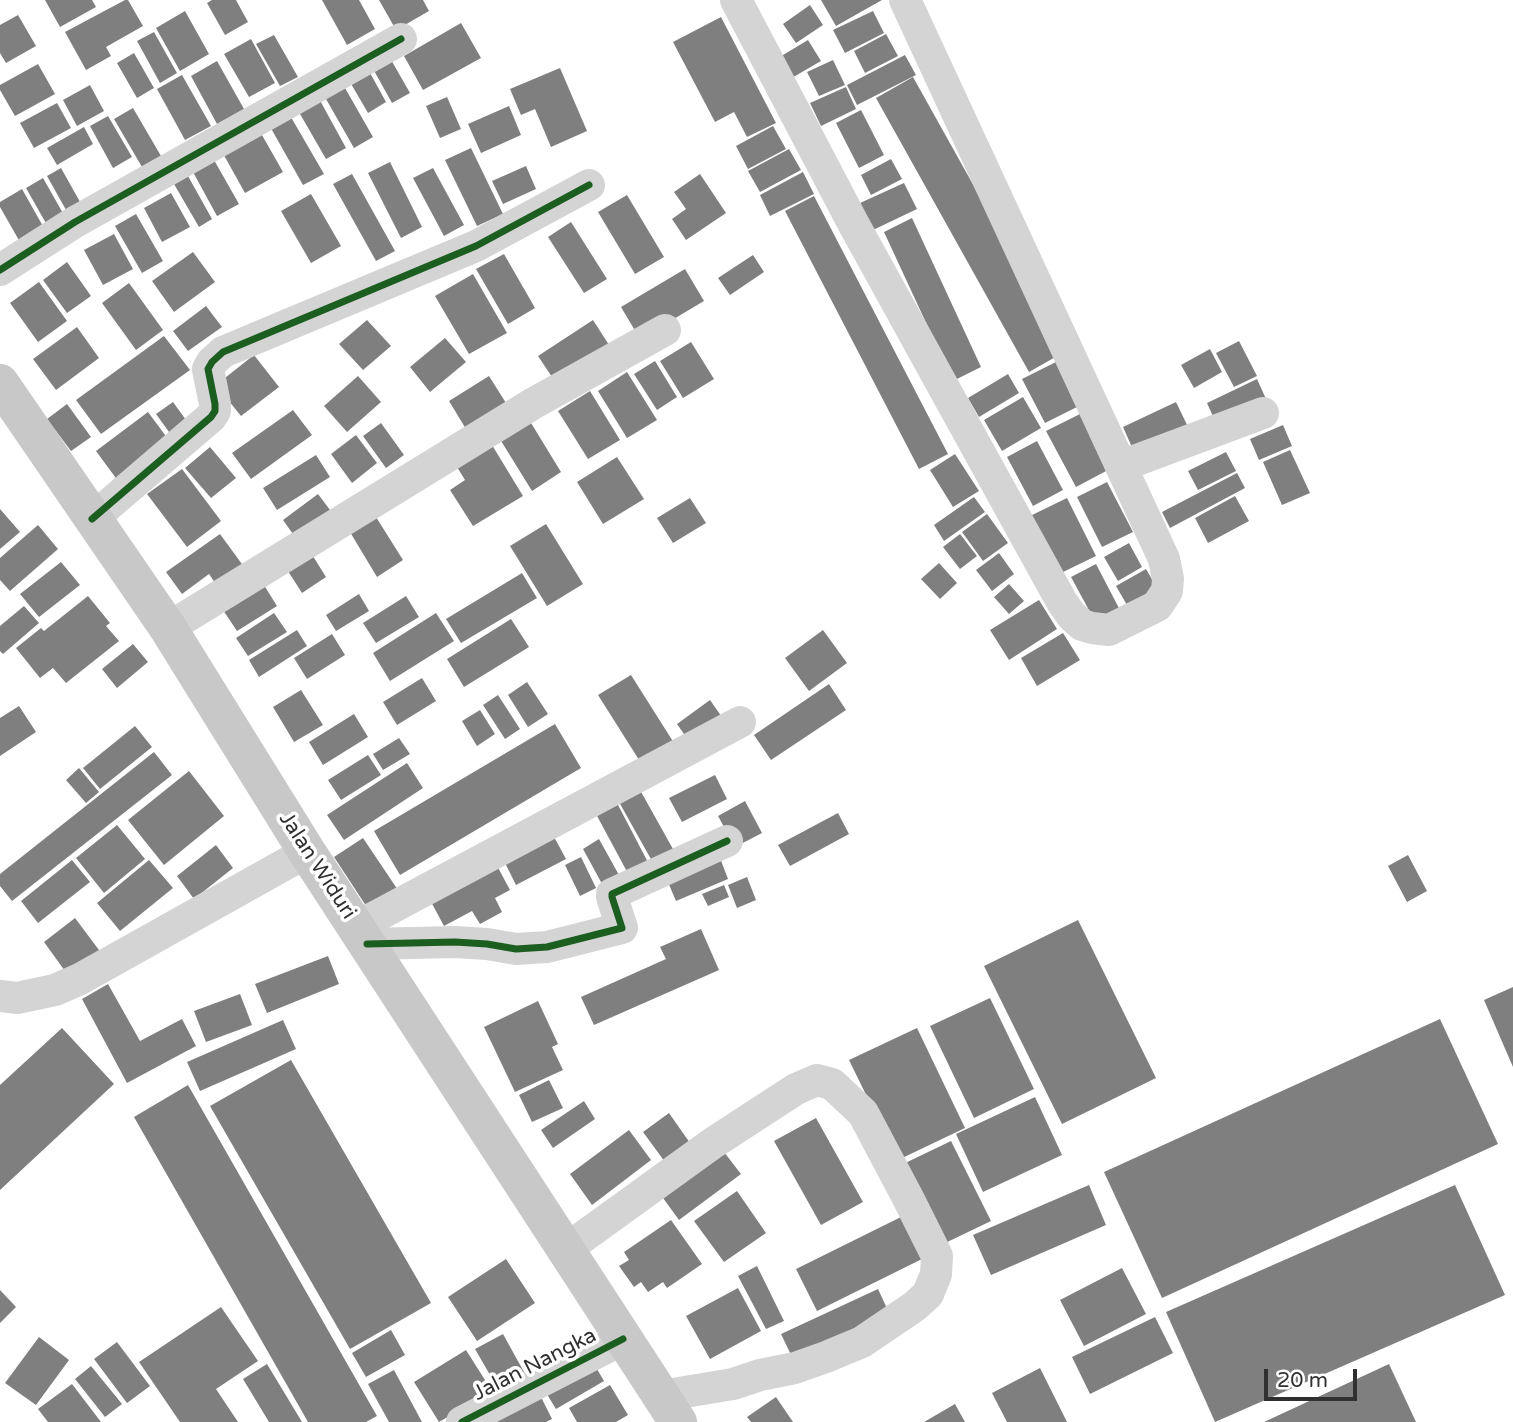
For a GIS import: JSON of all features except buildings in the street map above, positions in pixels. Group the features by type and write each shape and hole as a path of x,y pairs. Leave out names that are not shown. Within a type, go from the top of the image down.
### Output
{"main road":[{"name":"Jalan Widuri","path":"0,383 168,628 307,852 669,1409"}],"street":[{"path":"740,1 853,223 1062,602 1082,625 1109,630 1157,606 1167,591 1168,579 1164,559 905,0"},
{"path":"0,270 75,222 401,39"},
{"path":"92,519 211,417 215,404 208,369 223,352 476,246 589,185"},
{"path":"168,628 534,404 665,330"},
{"path":"1121,466 1263,413"},
{"path":"361,935 740,722"},
{"path":"361,935 487,944 516,949 547,947 596,935 622,928 612,894 727,841"},
{"path":"0,996 16,998 55,990 80,979 307,852"},
{"path":"565,1250 713,1143 796,1089 817,1080 832,1084 863,1113 937,1256 936,1274 928,1294 862,1342 827,1357 795,1368 760,1375 669,1409"},
{"name":"Jalan Nangka","path":"462,1422 623,1339"}],"cycle path":[{"path":"0,270 75,222 401,39"},
{"path":"92,519 211,417 215,404 208,369 223,352 476,246 589,185"},
{"path":"367,944 455,942 516,949 547,947 622,928 612,894 727,841"},
{"path":"462,1422 623,1339"}]}
